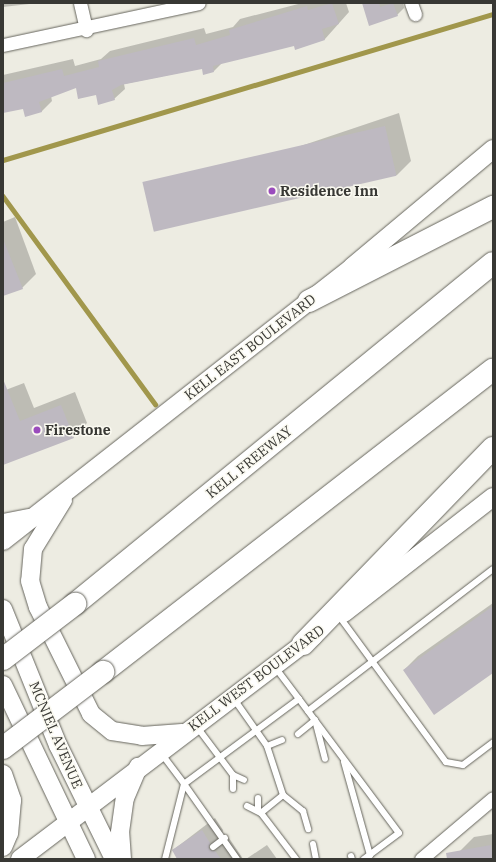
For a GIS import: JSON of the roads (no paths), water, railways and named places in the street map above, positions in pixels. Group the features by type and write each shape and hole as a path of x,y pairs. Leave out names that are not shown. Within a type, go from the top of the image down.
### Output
{"highway":[{"path":"308,301 493,207"},
{"name":"KELL FREEWAY","path":"3,659 75,604 493,263"},
{"path":"3,748 493,370"},
{"path":"303,644 493,448"}],"main road":[{"name":"KELL EAST BOULEVARD","path":"3,542 308,301 493,149"},
{"path":"70,489 33,549 30,581 38,607 91,714 112,731 142,736 188,729"},
{"name":"KELL WEST BOULEVARD","path":"20,859 159,750 491,503"},
{"path":"3,523 25,520 41,512"},
{"name":"MCNIEL AVENUE","path":"3,609 86,806 114,859"},
{"name":"MCNIEL AVENUE","path":"3,685 86,859"},
{"path":"122,859 120,832 124,798 138,766"},
{"path":"3,774 12,800 9,833 3,847"}],"street":[{"path":"80,3 86,30"},
{"path":"3,45 86,30 199,3"},
{"path":"426,857 493,798"}],"lane":[{"path":"308,711 493,569"},
{"path":"339,616 446,762 463,764 493,742"},
{"path":"274,665 399,833 364,859"},
{"path":"232,697 267,746 283,795 302,811 308,829"},
{"path":"165,859 184,784 299,699"},
{"path":"298,734 315,720"},
{"path":"315,720 325,759"},
{"path":"188,729 220,758 232,775 233,789"},
{"path":"267,746 282,740"},
{"path":"159,750 225,838 237,859"},
{"path":"342,757 370,854"},
{"path":"232,775 244,780"},
{"path":"259,811 283,795"},
{"path":"258,798 259,811"},
{"path":"247,806 259,811 296,859"},
{"path":"213,847 225,838"},
{"path":"313,844 316,859"}],"waterway":[{"path":"3,160 493,14"},
{"path":"3,196 155,404"}],"place":[{"name":"Residence Inn","path":"272,191"},
{"name":"Firestone","path":"37,430"}]}
